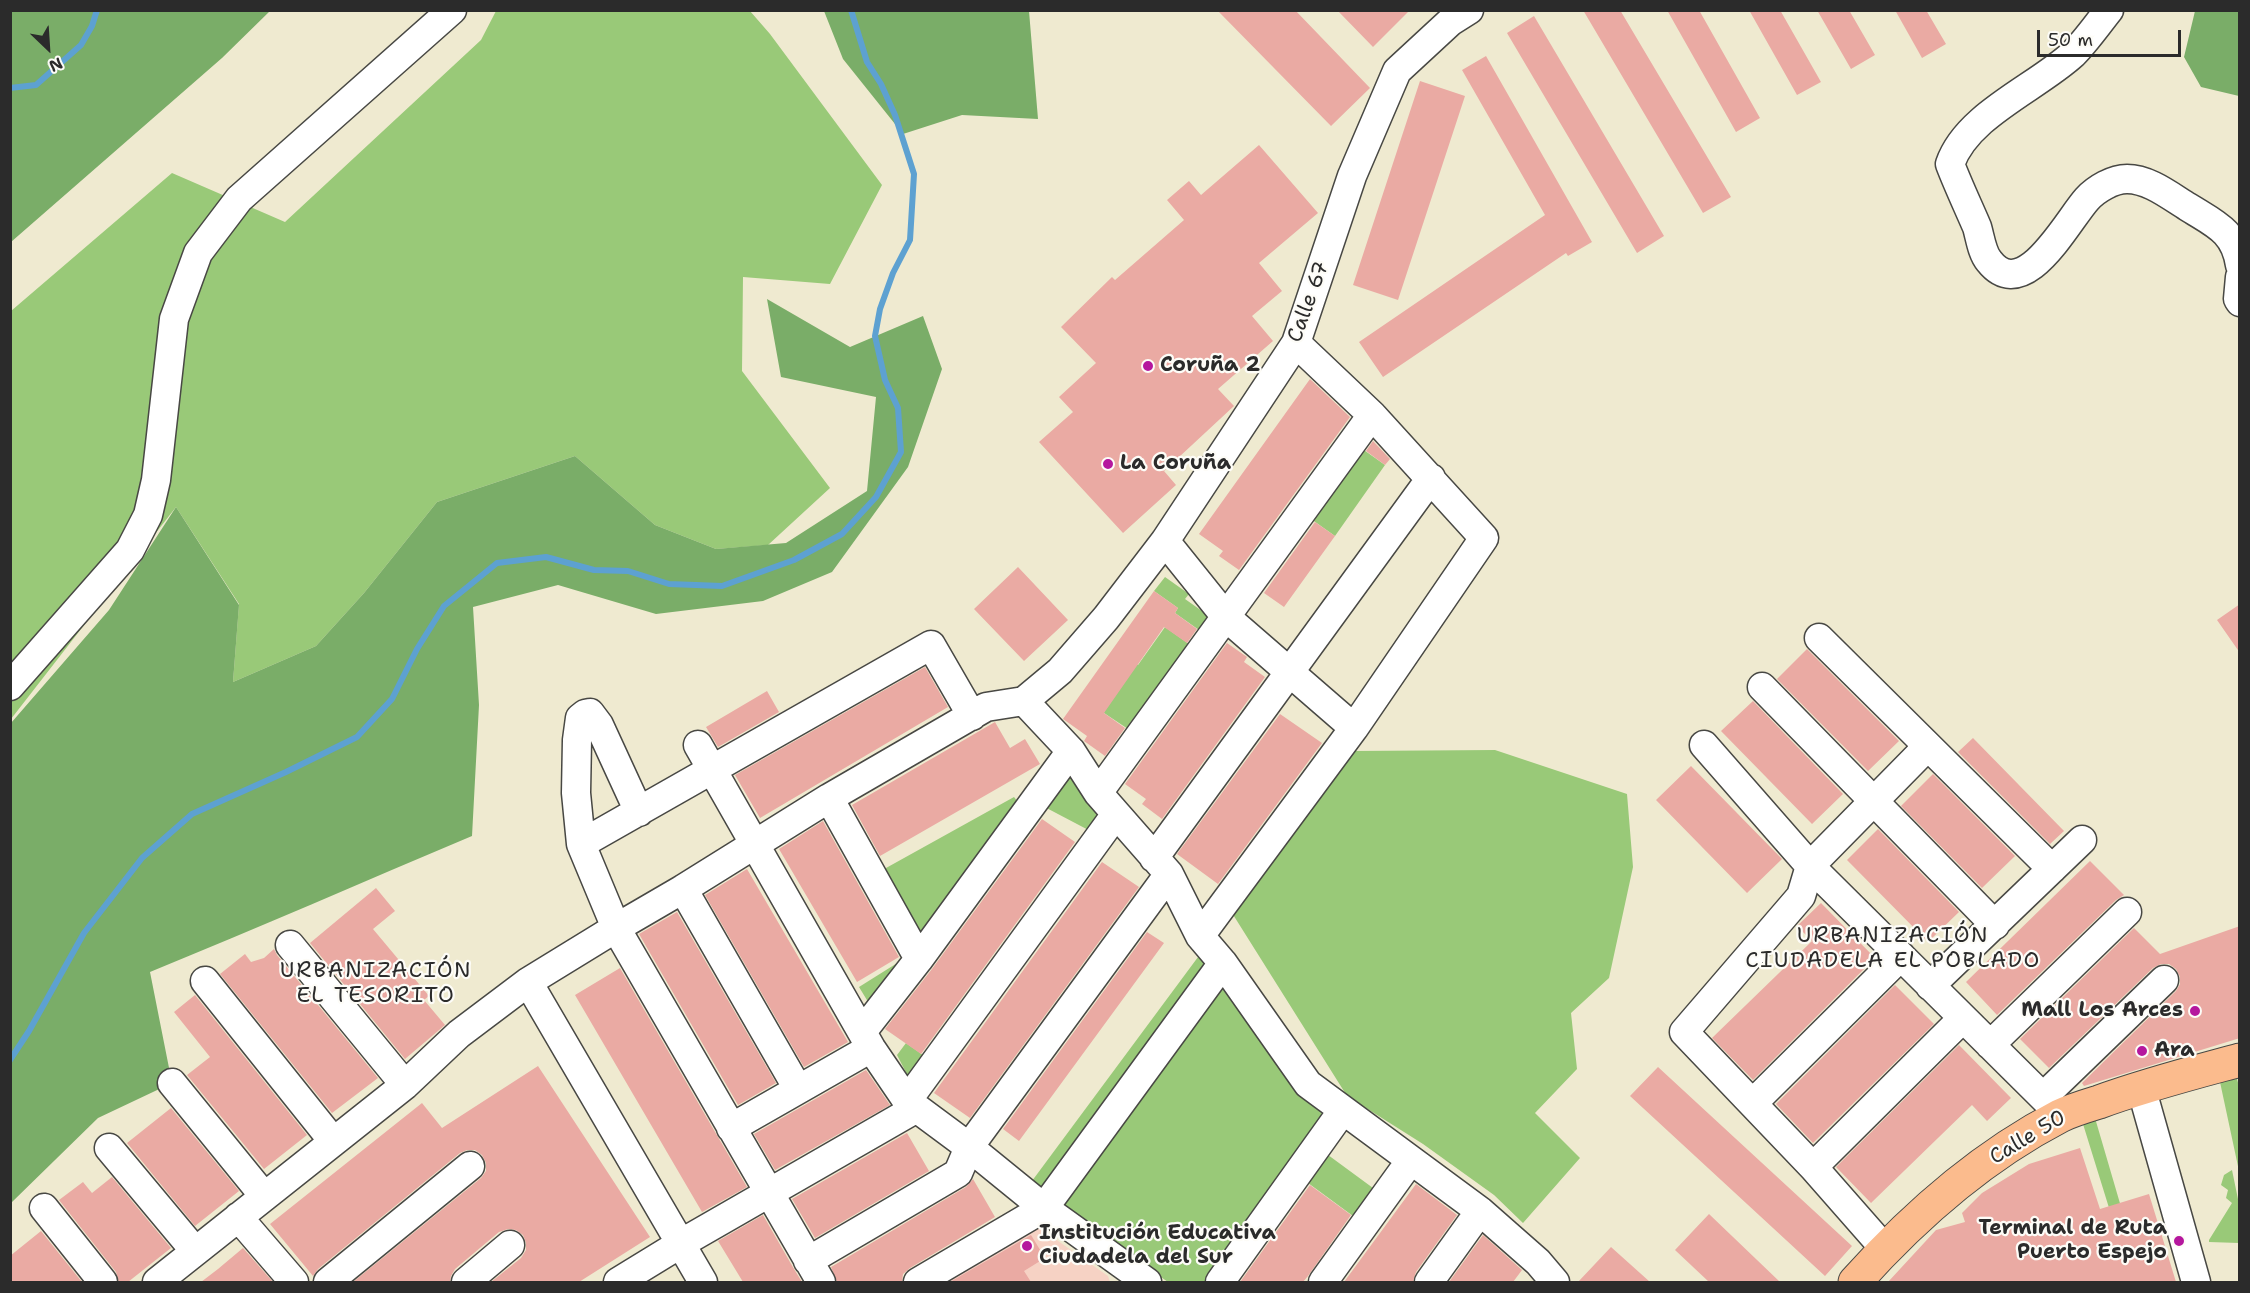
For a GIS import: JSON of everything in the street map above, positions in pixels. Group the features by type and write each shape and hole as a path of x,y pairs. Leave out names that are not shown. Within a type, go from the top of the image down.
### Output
{"main road":[{"name":"Calle 50","path":"1855,1282 1923,1212 2052,1106 2141,1087 2240,1060"}],"street":[{"path":"10,686 130,550 148,515 156,480 174,319 198,253 239,199 452,10"},
{"name":"Calle 67","path":"1024,701 1060,671 1106,618 1165,542 1296,343 1352,176 1397,71 1450,22 1469,10"},
{"path":"2109,10 2073,54 1974,128 1954,150 1950,164 1966,199 1987,259 2000,272 2017,274 2033,265 2088,198 2108,183 2127,178 2155,186 2222,228 2237,249 2240,266"},
{"path":"2240,277 2238,300 2240,302"},
{"path":"1200,936 1354,728 1484,538 1372,415 1296,343"},
{"path":"618,1282 680,1244 770,1194 911,1105 1226,618 1372,415"},
{"path":"639,812 599,725 590,713 585,714 580,718 577,740 576,793 581,844 616,928 815,1272 958,1173 969,1147 1291,672 1431,478"},
{"path":"1165,542 1226,618 1354,728"},
{"path":"1819,638 2052,869"},
{"path":"581,844 639,812 705,757 930,645 972,716"},
{"path":"1762,687 1995,925"},
{"path":"157,1282 405,1085 459,1034 528,982 683,890 829,798 986,707 1024,701 1071,751 1107,804 1161,866 1200,936 1223,963 1308,1084 1480,1211 1539,1276"},
{"path":"1704,745 1810,866 2052,1106 2164,980"},
{"path":"1885,1249 1813,1167 1684,1032 1801,896 1810,866 1927,747"},
{"path":"731,1128 798,1089 866,1040 919,959 1071,751"},
{"path":"705,757 866,1040 911,1105 969,1147 1044,1208 1147,1282"},
{"path":"829,798 919,959"},
{"path":"1930,987 2082,840"},
{"path":"683,890 798,1089"},
{"path":"1990,1046 2127,912"},
{"path":"290,945 405,1085"},
{"path":"1753,1103 1901,956"},
{"path":"918,1282 1044,1208 1223,963"},
{"path":"205,981 333,1141"},
{"path":"528,982 703,1282"},
{"path":"1813,1167 1962,1019"},
{"path":"172,1083 264,1196"},
{"path":"2141,1087 2196,1282"},
{"path":"1220,1282 1343,1110"},
{"path":"109,1148 195,1251"},
{"path":"1323,1282 1411,1160"},
{"path":"328,1282 470,1167"},
{"path":"44,1208 103,1282"},
{"path":"1429,1282 1480,1211"},
{"path":"238,1216 294,1282"},
{"path":"466,1282 510,1245"}],"shaded area":[{"name":"Institución Educativa Ciudadela del Sur","path":"1031,1222 1108,1276 1110,1282 928,1282"}],"green space":[{"path":"11,10 270,11 222,58 11,242"},
{"path":"496,11 750,11 770,34 882,185 830,284 743,277 742,371 830,488 768,545 716,549 655,525 575,456 437,502 364,593 316,646 233,682 239,604 176,507 11,719 11,311 172,173 285,222 481,40"},
{"path":"824,11 1029,11 1038,119 962,115 903,134 843,59"},
{"path":"2195,11 2239,11 2239,96 2201,87 2184,57"},
{"path":"767,299 850,347 923,316 942,369 908,467 832,572 763,601 656,614 558,585 473,607 479,705 472,836 150,972 172,1083 98,1118 11,1203 11,723 109,610 176,507 239,605 233,682 316,646 364,593 437,502 575,456 655,525 716,549 786,543 867,491 876,397 781,377"},
{"path":"1361,448 1385,465 1335,536 1311,519"},
{"path":"1165,577 1189,594 1185,599 1209,616 1199,630 1175,613 1178,608 1154,591"},
{"path":"1165,627 1189,644 1128,729 1104,713 1114,648 1138,665"},
{"path":"1495,750 1627,794 1633,867 1609,978 1571,1013 1577,1069 1535,1113 1580,1158 1523,1223 1494,1195 1423,1144 1347,1096 1232,913 1354,751"},
{"path":"1067,774 1105,817 1096,834 1037,803"},
{"path":"1014,797 1022,807 921,945 877,873"},
{"path":"1201,953 1325,1118 1211,1282 1168,1282 1029,1185"},
{"path":"910,955 873,1010 859,987"},
{"path":"906,1043 930,1060 912,1084 897,1055"},
{"path":"2237,1079 2240,1090 2239,1171 2220,1082"},
{"path":"2095,1118 2143,1282 2132,1282 2083,1124"},
{"path":"1324,1152 1373,1188 1353,1216 1304,1180"},
{"path":"2232,1170 2239,1204 2239,1243 2209,1242 2232,1203 2226,1198 2228,1190 2221,1185 2224,1175"}],"building":[{"path":"1217,10 1295,10 1370,88 1331,126"},
{"path":"1337,10 1410,10 1373,47"},
{"path":"1583,10 1620,10 1731,197 1703,213"},
{"path":"1667,10 1699,10 1760,118 1736,132"},
{"path":"1749,10 1780,10 1821,82 1797,95"},
{"path":"1817,10 1849,10 1875,55 1851,69"},
{"path":"1895,10 1926,10 1946,44 1922,58"},
{"path":"1534,16 1664,236 1637,253 1507,33"},
{"path":"1486,56 1592,242 1568,256 1566,253 1383,377 1359,342 1545,215 1462,70"},
{"path":"1420,81 1465,96 1398,300 1353,285"},
{"path":"1259,145 1318,213 1259,263 1282,291 1252,316 1273,341 1218,389 1234,406 1164,471 1176,485 1123,533 1039,442 1073,412 1059,397 1096,363 1061,327 1112,277 1115,280 1184,220 1167,200 1189,181 1201,195"},
{"path":"1310,379 1350,417 1239,570 1219,556 1223,551 1199,534"},
{"path":"1373,441 1390,459 1385,465 1366,451"},
{"path":"1315,522 1335,536 1284,607 1264,593"},
{"path":"1018,567 1068,620 1024,661 974,609"},
{"path":"1154,591 1178,608 1175,613 1197,629 1187,643 1164,627 1104,713 1125,728 1105,756 1084,741 1087,736 1063,719"},
{"path":"2240,604 2240,653 2217,620"},
{"path":"1227,643 1247,657 1244,662 1265,677 1162,819 1142,804 1146,799 1125,784"},
{"path":"1807,649 1899,741 1868,771 1777,679"},
{"path":"925,667 948,707 760,818 735,775"},
{"path":"767,691 779,712 718,747 706,727"},
{"path":"1753,701 1843,794 1812,824 1721,731"},
{"path":"1280,714 1322,743 1218,884 1177,854"},
{"path":"995,722 1010,748 1025,739 1040,764 880,856 852,805"},
{"path":"1973,738 2064,831 2050,844 1958,752"},
{"path":"1691,766 1782,859 1747,893 1656,800"},
{"path":"1933,774 2015,856 1982,888 1901,806"},
{"path":"1042,819 1075,842 921,1054 885,1029"},
{"path":"823,821 899,957 857,982 779,849"},
{"path":"1878,829 1959,912 1928,942 1847,860"},
{"path":"2090,861 2124,895 2116,900 1997,1015 1966,982"},
{"path":"1102,862 1139,887 970,1118 934,1093"},
{"path":"747,869 848,1042 804,1067 705,895"},
{"path":"376,888 395,911 373,929 429,996 424,1000 445,1025 405,1059 310,943"},
{"path":"1821,903 1875,958 1753,1080 1712,1038 1812,941 1797,926"},
{"path":"677,912 776,1083 738,1105 639,934"},
{"name":"Mall Los Arces","path":"2240,926 2240,1038 2084,1086 2082,1083 2176,991 2180,984 2180,977 2176,969 2169,964 2161,964 2153,968 2049,1068 2020,1039 2134,928 2160,954"},
{"path":"1147,932 1164,943 1019,1141 1003,1129"},
{"path":"274,949 378,1078 332,1113 220,974 245,954 251,962 264,958"},
{"path":"620,968 747,1187 702,1212 575,995"},
{"path":"1895,985 1934,1024 1813,1143 1776,1104"},
{"path":"195,995 307,1135 264,1169 187,1075 210,1057 174,1012"},
{"path":"1959,1045 2011,1098 1987,1121 1972,1105 1871,1203 1836,1167"},
{"path":"538,1066 650,1237 579,1282 491,1282 521,1258 526,1250 523,1235 516,1230 508,1229 499,1232 455,1269 450,1282 353,1282 481,1178 486,1171 486,1163 482,1155 475,1150 460,1153 318,1269 313,1276 270,1224 422,1103 442,1128"},
{"path":"1658,1067 1852,1246 1825,1276 1630,1096"},
{"path":"866,1070 890,1105 775,1170 754,1134"},
{"path":"171,1108 239,1191 195,1226 127,1143"},
{"path":"907,1133 929,1171 815,1238 792,1199"},
{"path":"2080,1148 2100,1209 2149,1194 2176,1282 1888,1282 1936,1230 1965,1222 1962,1213 1982,1193 2029,1164"},
{"path":"112,1177 171,1248 128,1282 119,1282 116,1272 59,1200 83,1182 92,1193"},
{"path":"973,1179 995,1217 910,1268 903,1274 902,1282 837,1282 831,1267 966,1187"},
{"path":"1416,1184 1457,1215 1416,1272 1413,1282 1344,1282"},
{"path":"1310,1185 1351,1215 1308,1276 1303,1282 1240,1282"},
{"path":"1709,1214 1780,1282 1709,1282 1675,1250"},
{"path":"763,1215 802,1282 743,1282 718,1241"},
{"path":"41,1231 82,1282 10,1282 10,1256"},
{"path":"1031,1235 1045,1258 1024,1271 1031,1282 950,1282"},
{"path":"1483,1235 1522,1270 1513,1282 1449,1282"},
{"path":"1611,1247 1650,1282 1578,1282"},
{"path":"243,1248 273,1282 201,1282 218,1269"}],"waterway":[{"path":"10,88 36,85 81,45 92,26 97,10"},
{"path":"10,1060 29,1031 84,933 142,858 192,814 357,737 392,699 417,649 444,606 497,563 546,557 594,570 628,571 669,584 722,586 794,560 842,534 876,497 901,452 898,408 885,380 875,336 880,309 893,273 910,240 914,174 895,115 881,84 867,62 851,10"}],"place":[{"name":"Coruña 2","path":"1148,366"},
{"name":"La Coruña","path":"1108,464"},
{"name":"Mall Los Arces","path":"2195,1011"},
{"name":"Ara","path":"2142,1051"},
{"name":"Terminal de Ruta Puerto Espejo","path":"2179,1241"},
{"name":"Institución Educativa Ciudadela del Sur","path":"1027,1246"}],"district":[{"name":"URBANIZACIÓN CIUDADELA EL POBLADO","path":"1893,948"},
{"name":"URBANIZACIÓN EL TESORITO","path":"376,984"}]}
